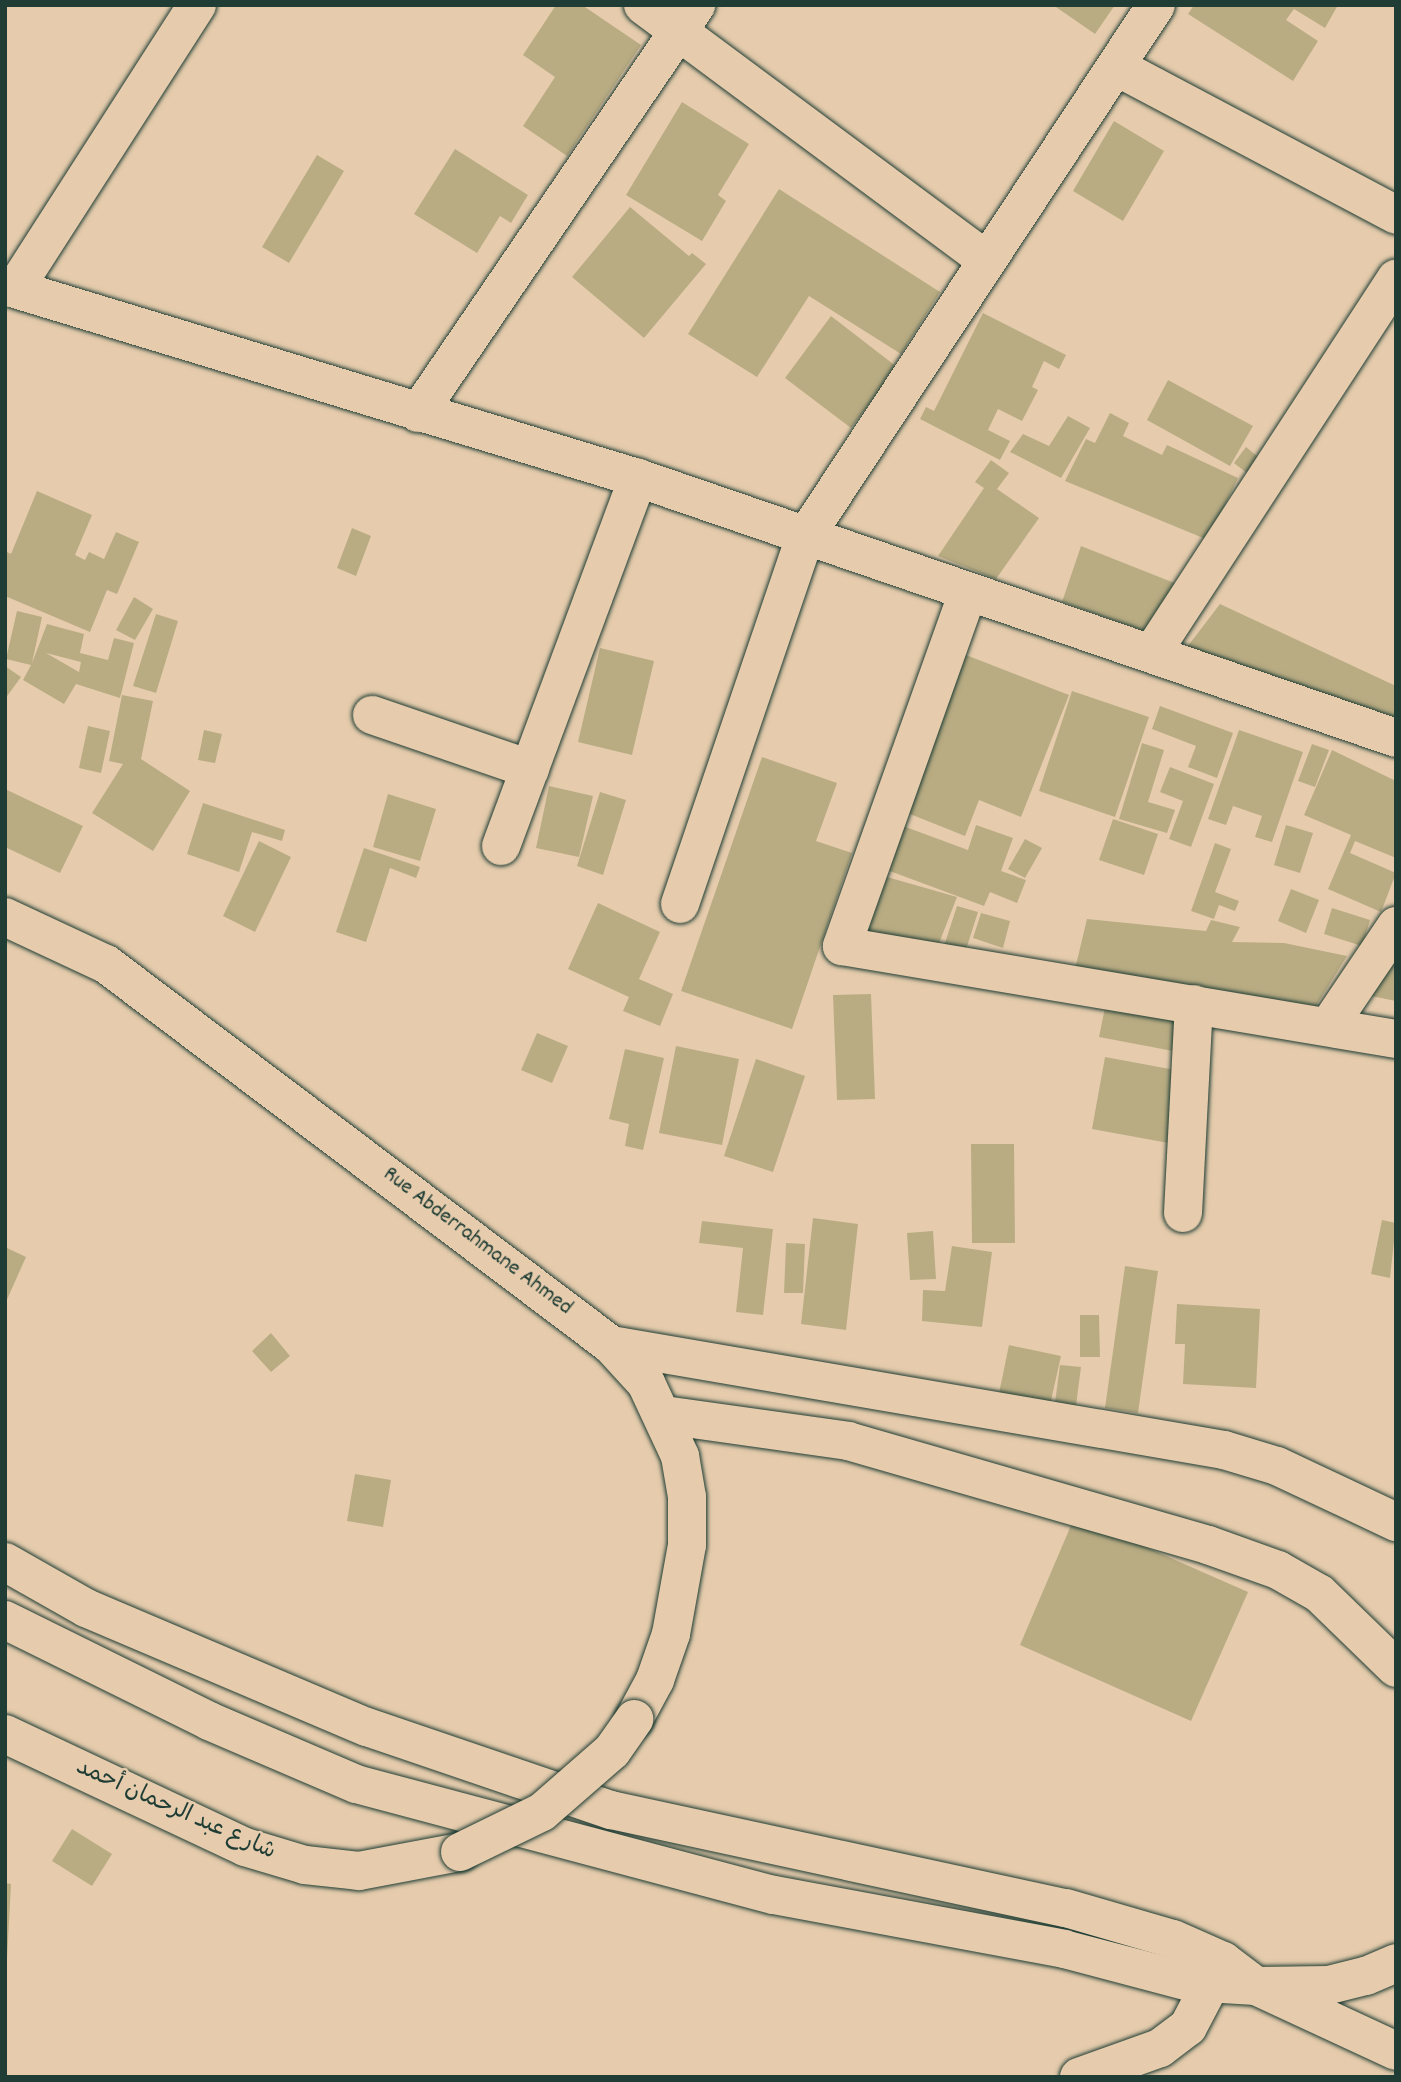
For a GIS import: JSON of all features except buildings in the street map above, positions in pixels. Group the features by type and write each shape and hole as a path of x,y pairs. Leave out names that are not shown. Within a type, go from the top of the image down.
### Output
{"street":[{"path":"197,5 15,289 418,414 638,478 1396,738"},
{"path":"643,5 688,18 986,261"},
{"path":"680,904 805,537 1156,5"},
{"path":"418,414 688,18"},
{"path":"1117,67 1396,215"},
{"path":"1152,653 1396,278"},
{"path":"501,845 638,478"},
{"path":"968,592 842,946 1396,1038"},
{"path":"372,715 530,769"},
{"name":"Rue Abderrahmane Ahmed","path":"5,917 106,964 611,1345 646,1384 664,1415 680,1456 687,1497 687,1545 671,1634 656,1680 634,1719"},
{"path":"1328,1027 1396,926"},
{"path":"1183,1213 1194,1004"},
{"path":"611,1345 1224,1450 1276,1466 1396,1522"},
{"path":"664,1415 848,1441 1208,1545 1278,1570 1321,1594 1396,1668"},
{"path":"5,1562 86,1608 224,1670 368,1727 611,1810 1066,1908 1190,1945 1223,1961 1256,1986 1396,2051"},
{"path":"5,1620 209,1721 356,1784 774,1895 1064,1949 1210,1985 1329,1984 1366,1976 1396,1963"},
{"name":"شارع عبد الرحمان أحمد","path":"5,1734 245,1847 305,1865 359,1871 460,1852 542,1812 612,1751 634,1719"},
{"path":"1079,2077 1160,2048 1188,2027 1210,1985"}]}
